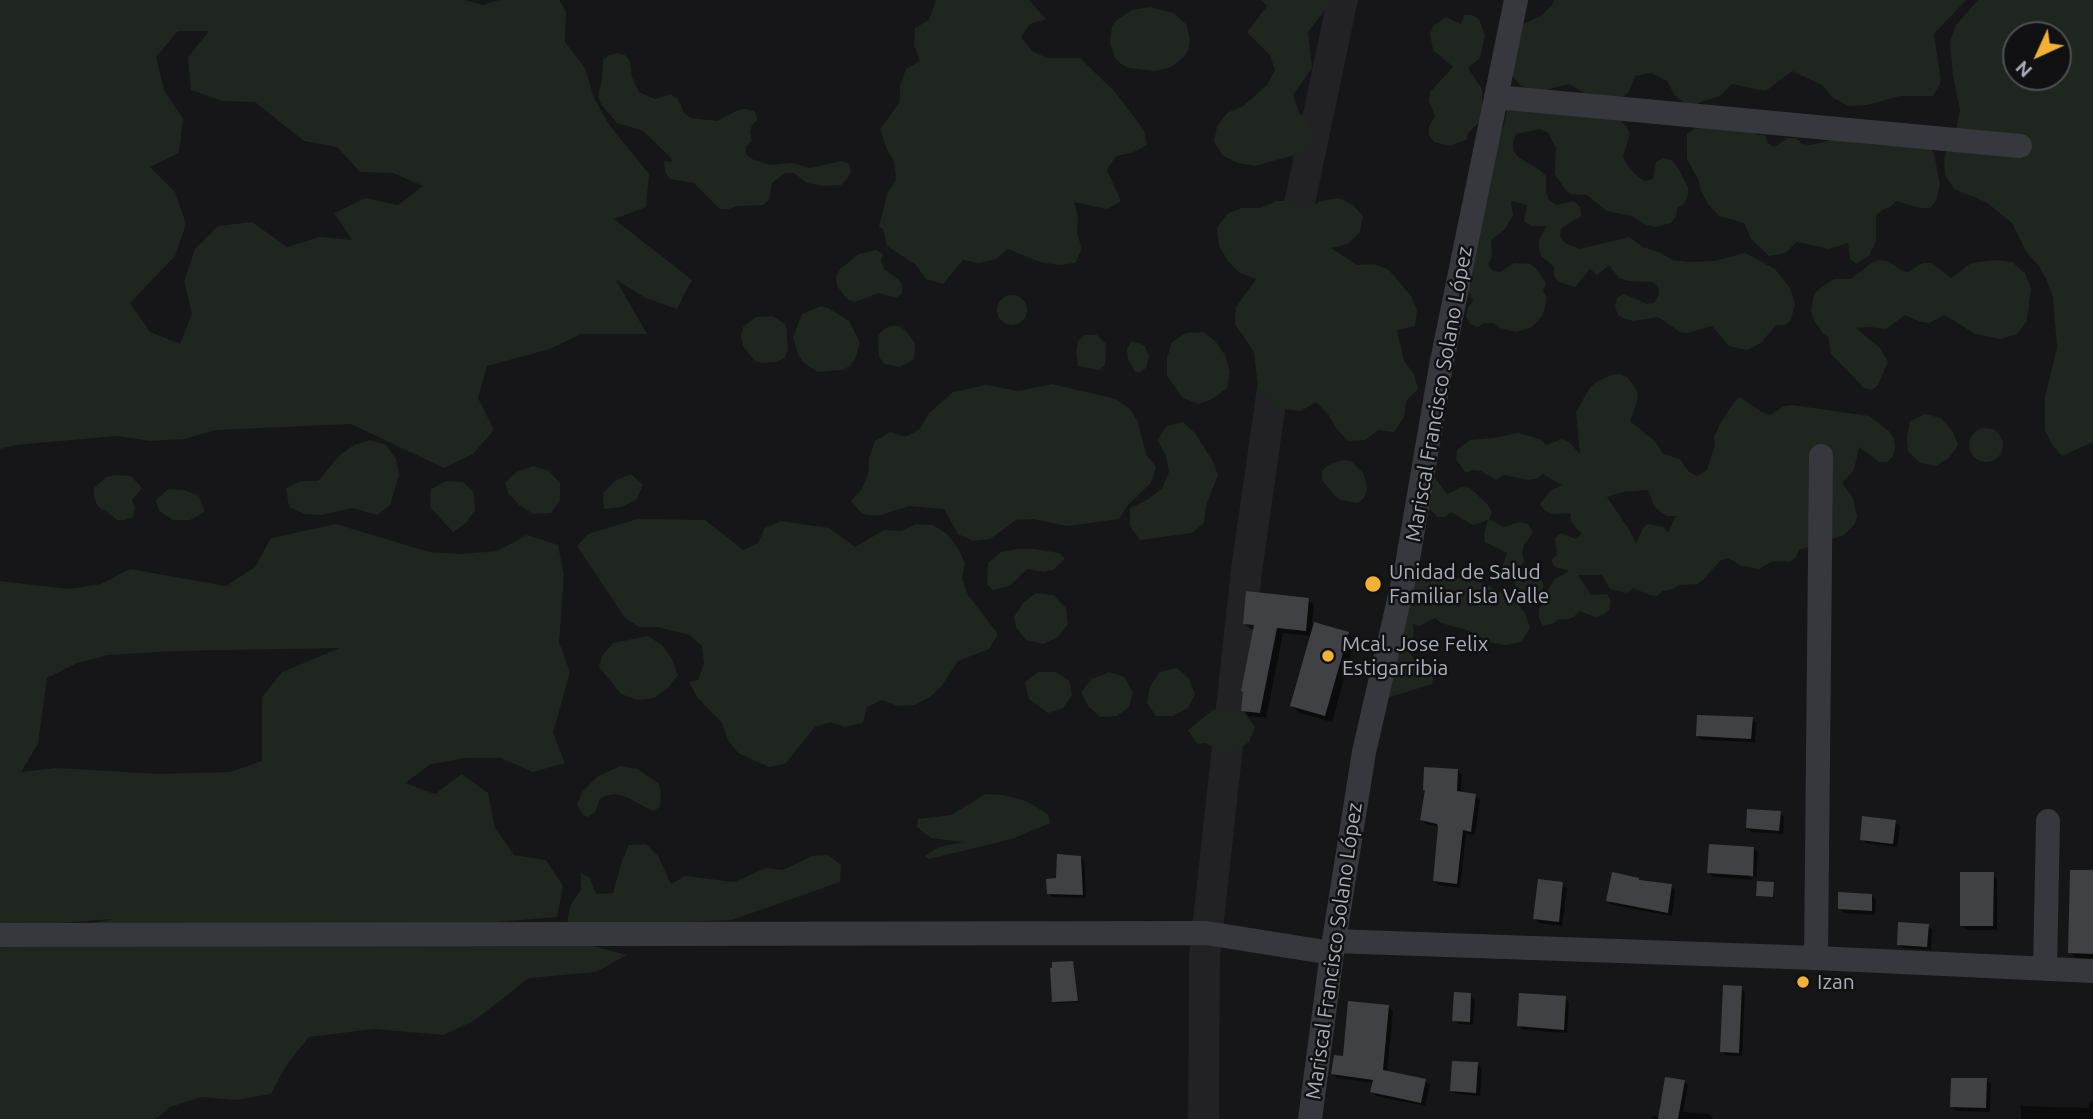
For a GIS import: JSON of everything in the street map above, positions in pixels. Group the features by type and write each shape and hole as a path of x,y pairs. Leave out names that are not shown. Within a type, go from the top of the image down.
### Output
{"street":[{"name":"Mariscal Francisco Solano López","path":"1310,1119 1333,947 1364,752 1407,565 1441,366 1516,0"},
{"path":"1496,97 2020,146"},
{"path":"1816,958 1821,456"},
{"path":"2045,969 2048,821"},
{"path":"0,935 1206,933 1333,947 1816,958 2093,971"}],"shaded area":[{"path":"0,0 465,0 483,5 499,0 559,0 566,11 565,42 585,68 594,98 610,126 649,174 646,207 614,219 692,280 677,309 646,298 616,280 647,334 581,334 550,349 487,366 478,398 494,430 473,454 444,468 351,424 216,430 184,439 150,441 117,436 15,445 0,449","holes":["178,31 209,31 188,57 191,90 222,101 255,102 304,141 337,147 360,172 393,173 423,186 398,205 366,198 334,213 352,240 320,237 287,247 252,222 218,226 195,249 184,281 192,314 180,344 150,332 130,303 175,256 186,224 175,192 150,167 179,153 183,119 164,90 156,57"]},
{"path":"936,0 1029,0 1046,19 1030,24 1021,37 1032,51 1047,58 1080,58 1115,92 1144,130 1147,145 1132,153 1116,156 1107,170 1121,201 1107,209 1074,202 1078,217 1077,233 1082,249 1075,263 1058,265 1040,262 1008,249 996,259 979,263 963,260 943,284 926,279 916,265 887,246 883,229 879,227 887,194 896,179 894,162 880,129 900,102 900,85 906,69 920,61 914,45 915,28 929,20"},
{"path":"1261,0 1327,0 1328,6 1308,32 1312,68 1293,95 1299,112 1311,124 1315,140 1302,153 1255,166 1238,163 1223,156 1214,142 1217,126 1227,113 1243,106 1267,85 1275,70 1270,55 1247,32 1267,6"},
{"path":"1327,0 1358,0 1313,214 1262,572 1220,957 1219,1119 1188,1119 1189,957 1231,569 1283,207"},
{"path":"1554,0 1966,0 1934,34 1941,82 1933,96 1900,96 1867,105 1849,106 1833,98 1822,85 1792,71 1766,91 1732,84 1720,96 1689,106 1675,96 1667,81 1651,73 1635,76 1629,92 1616,103 1599,102 1569,84 1537,92 1521,86 1511,74 1521,25 1541,16"},
{"path":"1978,0 2093,0 2093,442 2062,456 2045,430 2045,397 2057,348 2053,297 2047,281 2039,266 2027,253 2012,223 1986,202 1954,189 1945,175 1944,158 1957,126 1960,110 1950,42 1956,25"},
{"path":"1150,7 1174,13 1187,25 1189,49 1185,56 1171,67 1155,71 1129,68 1115,58 1110,43 1112,26 1132,10"},
{"path":"1464,15 1479,19 1485,35 1480,58 1468,68 1482,89 1482,113 1480,121 1468,133 1466,140 1450,146 1434,142 1429,135 1429,126 1435,116 1429,101 1430,92 1453,67 1433,50 1430,34 1433,26 1446,17 1461,24"},
{"path":"618,53 625,55 630,61 632,77 639,92 655,99 671,94 678,99 684,113 691,118 717,121 738,110 754,111 758,119 750,132 752,141 746,146 746,154 752,159 769,165 793,163 809,168 842,161 849,164 851,172 841,185 824,186 807,183 794,173 785,173 772,183 769,200 763,205 720,209 694,183 670,179 665,172 664,161 673,162 669,156 643,131 617,123 601,104 598,96 603,60"},
{"path":"1513,105 1615,115 1630,134 1623,157 1638,177 1645,181 1653,179 1656,162 1663,158 1672,160 1688,187 1684,204 1677,208 1671,223 1655,227 1646,225 1632,216 1607,211 1587,195 1570,194 1555,174 1556,148 1548,133 1540,129 1516,134 1513,150 1518,157 1546,176 1546,193 1550,201 1557,205 1574,201 1580,207 1581,216 1561,229 1560,236 1565,243 1580,249 1629,237 1643,247 1673,260 1689,262 1714,261 1745,253 1775,269 1790,288 1795,304 1791,320 1785,325 1776,325 1761,343 1747,350 1729,346 1712,326 1688,333 1680,332 1658,317 1633,321 1625,319 1618,315 1615,307 1617,298 1624,294 1647,304 1654,303 1659,295 1658,286 1652,282 1619,278 1609,265 1597,275 1590,269 1575,287 1559,282 1554,276 1554,267 1541,256 1539,248 1539,239 1547,226 1531,226 1524,221 1527,205 1511,201 1513,216 1504,230 1491,240 1492,257 1488,264 1492,270 1500,272 1514,263 1530,264 1537,269 1546,283 1543,291 1547,298 1543,315 1532,327 1517,332 1500,328 1494,323 1485,323 1478,327 1470,324 1466,316 1473,301 1466,286 1498,135 1503,128 1507,111"},
{"path":"1739,117 1757,135 1765,135 1768,143 1774,147 1788,138 1796,138 1802,144 1811,145 1835,139 1876,145 1883,140 1929,146 1934,153 1940,185 1936,201 1930,208 1920,208 1896,201 1882,210 1876,216 1876,241 1869,256 1856,264 1850,259 1848,243 1829,249 1797,242 1785,253 1769,256 1751,239 1744,223 1719,216 1708,204 1687,159 1687,134 1694,129 1711,127"},
{"path":"1338,198 1353,205 1363,216 1360,232 1348,244 1331,248 1357,265 1374,264 1389,270 1411,296 1417,310 1415,326 1397,330 1404,361 1414,374 1418,389 1406,401 1404,417 1394,432 1378,430 1365,440 1348,441 1316,402 1301,411 1283,409 1269,400 1258,387 1254,352 1235,324 1236,307 1256,279 1240,273 1228,261 1219,246 1217,228 1227,214 1242,208 1260,208 1276,201 1292,201 1306,209 1321,201"},
{"path":"876,250 883,254 881,261 884,269 902,285 902,293 896,298 879,293 855,302 847,299 837,286 836,277 840,269 859,254"},
{"path":"1879,260 1888,261 1908,272 1923,263 1931,263 1951,278 1971,263 1995,260 2012,262 2025,273 2031,288 2027,321 2017,334 2001,339 1975,334 1945,315 1929,323 1905,315 1886,329 1856,328 1880,348 1888,362 1878,385 1872,390 1864,388 1831,354 1828,337 1823,334 1811,312 1814,294 1820,288 1834,279 1851,279"},
{"path":"1012,295 1023,299 1027,310 1023,321 1012,325 1001,321 997,310 1001,299"},
{"path":"821,306 849,321 860,343 855,359 850,366 842,370 817,372 803,362 798,354 793,338 802,314"},
{"path":"773,316 786,325 788,349 785,357 778,362 761,363 754,360 743,346 743,327 756,317"},
{"path":"890,326 899,326 905,330 915,343 914,359 900,367 884,364 879,357 878,336"},
{"path":"1203,332 1216,342 1225,355 1230,372 1227,388 1214,398 1199,404 1183,398 1167,376 1167,358 1172,342 1186,333"},
{"path":"1085,335 1097,335 1106,344 1105,365 1099,370 1078,366 1078,341"},
{"path":"1132,341 1144,345 1149,356 1146,368 1139,373 1135,372 1128,360 1127,348"},
{"path":"1611,375 1627,377 1637,390 1638,398 1630,421 1655,441 1663,454 1680,459 1689,472 1697,476 1707,470 1715,445 1714,437 1734,402 1740,397 1770,415 1784,406 1792,405 1869,416 1890,432 1895,447 1893,456 1887,462 1879,462 1859,447 1854,470 1842,483 1853,498 1857,516 1855,524 1844,535 1799,550 1790,562 1773,561 1759,569 1742,566 1727,558 1720,561 1697,584 1680,585 1657,596 1633,588 1627,593 1610,589 1602,575 1578,575 1591,595 1607,594 1611,602 1609,610 1595,617 1579,611 1574,617 1558,619 1543,626 1539,609 1546,593 1555,579 1569,571 1555,567 1551,560 1557,555 1555,538 1561,533 1576,539 1582,534 1571,522 1570,513 1553,514 1545,511 1540,504 1550,491 1562,485 1543,474 1536,479 1504,475 1496,480 1481,471 1466,473 1456,459 1457,450 1470,440 1518,433 1540,439 1546,445 1562,439 1569,442 1580,454 1576,412 1589,389 1596,382","holes":["1648,490 1654,506 1667,516 1676,516 1668,533 1664,527 1647,524 1636,544 1607,497 1622,492"]},
{"path":"1052,384 1116,399 1130,409 1138,422 1146,454 1156,467 1151,483 1128,505 1119,519 1068,526 1033,519 1016,520 990,539 973,541 958,534 944,509 909,506 878,516 862,514 851,501 862,489 868,474 869,458 875,441 890,432 905,437 920,429 928,414 953,392 986,385 1019,391"},
{"path":"1925,414 1941,418 1952,430 1958,445 1949,458 1936,466 1920,463 1908,451 1910,421"},
{"path":"1183,422 1195,433 1218,475 1206,506 1204,523 1192,533 1140,540 1130,526 1130,508 1149,499 1162,488 1169,472 1166,455 1157,440 1167,426"},
{"path":"1986,428 1998,433 2003,445 1998,457 1986,462 1974,457 1969,445 1974,433"},
{"path":"370,440 386,445 396,459 399,475 390,505 377,515 352,508 322,515 305,514 289,507 286,488 301,481 318,481 340,455 354,445"},
{"path":"1343,460 1351,461 1363,473 1366,481 1367,490 1358,503 1341,500 1322,480 1322,471 1328,465"},
{"path":"533,466 549,471 560,483 560,500 551,513 533,514 519,505 508,493 505,483 516,472"},
{"path":"631,474 643,485 636,500 621,507 604,509 603,493 615,481"},
{"path":"1432,474 1447,494 1462,487 1470,488 1488,505 1492,512 1489,519 1504,527 1520,522 1528,524 1533,532 1524,545 1524,561 1517,572 1531,566 1538,571 1544,586 1541,593 1526,600 1518,596 1514,582 1516,576 1507,574 1502,567 1507,553 1485,542 1488,520 1473,525 1451,512 1445,517 1437,517 1431,510 1423,509"},
{"path":"131,476 142,488 132,500 135,508 133,517 125,520 117,520 104,509 103,511 94,497 94,488 106,477"},
{"path":"446,481 463,482 474,493 475,510 466,523 453,532 430,507 431,489"},
{"path":"168,489 184,490 199,496 205,512 190,520 173,520 159,511 156,500"},
{"path":"637,519 705,520 743,550 758,543 765,528 781,521 829,528 855,547 884,530 901,531 916,524 933,525 947,534 958,548 965,563 962,579 968,595 998,634 989,649 958,661 941,687 930,697 914,705 898,706 882,700 867,707 863,723 845,727 830,722 815,727 785,764 769,767 738,753 728,740 722,723 697,697 689,682 698,680 704,664 702,646 690,635 657,627 639,627 625,618 577,546 588,534"},
{"path":"336,524 429,552 461,554 497,551 527,535 558,545 564,575 559,642 570,672 553,733 565,763 533,772 501,758 466,758 431,764 405,783 435,794 462,774 488,793 495,828 514,855 546,860 563,886 557,917 474,924 562,938 627,955 596,972 529,978 475,1020 444,1035 374,1029 309,1037 287,1064 271,1094 236,1100 201,1097 170,1107 156,1119 0,1119 0,948 18,936 114,919 16,926 0,924 0,581 69,589 101,584 130,569 226,586 255,567 271,538","holes":["340,648 282,672 262,697 262,761 230,772 159,774 57,768 21,772 38,744 47,678 77,663 108,655 175,651"]},
{"path":"1018,549 1059,553 1065,559 1053,570 1044,572 1027,569 1010,586 993,590 987,584 988,563 1001,552"},
{"path":"1416,570 1440,570 1453,578 1485,584 1514,600 1525,613 1530,628 1521,642 1505,645 1489,642 1467,630 1441,623 1435,618 1420,626 1413,624 1411,655 1434,676 1432,684 1384,699"},
{"path":"1036,593 1053,595 1066,608 1068,624 1058,637 1043,644 1026,640 1016,627 1014,617 1023,603"},
{"path":"648,636 662,645 672,659 678,675 667,689 654,698 637,700 621,694 599,667 602,656 613,643"},
{"path":"1177,668 1189,679 1195,694 1188,708 1173,716 1156,716 1147,703 1150,686 1160,672"},
{"path":"1038,672 1055,672 1069,680 1072,695 1063,708 1048,713 1029,699 1025,682"},
{"path":"1109,672 1124,677 1133,692 1129,707 1117,716 1100,717 1088,706 1081,692 1092,679"},
{"path":"1230,708 1246,715 1255,727 1249,742 1236,751 1219,752 1206,743 1197,744 1188,730 1213,710"},
{"path":"620,766 637,769 658,783 661,791 660,807 653,811 614,794 601,797 595,812 588,817 584,816 577,805 582,792 597,777"},
{"path":"986,794 1026,801 1048,814 1050,823 1012,839 929,859 925,856 939,847 963,842 931,838 917,827 918,819 951,815"},
{"path":"646,844 658,856 671,884 685,876 734,882 766,868 783,870 812,856 828,855 841,865 840,882 732,920 582,926 567,921 571,904 581,890 581,873 590,878 596,894 613,893 629,845"}],"building":[{"path":"1246,591 1309,598 1306,631 1277,628 1260,713 1241,711 1241,691 1254,625 1243,624"},
{"path":"1314,622 1349,632 1325,716 1290,706"},
{"path":"1697,715 1753,717 1751,739 1696,736"},
{"path":"1424,767 1458,769 1457,791 1476,794 1471,832 1463,830 1457,884 1433,881 1438,827 1437,824 1420,820 1425,790"},
{"path":"1747,809 1781,811 1779,831 1746,828"},
{"path":"1862,816 1896,820 1893,844 1860,840"},
{"path":"1709,844 1754,847 1753,876 1707,873"},
{"path":"1057,854 1081,856 1083,895 1047,894 1046,879 1056,878"},
{"path":"2070,870 2093,870 2093,954 2068,953"},
{"path":"1612,872 1639,880 1672,884 1668,913 1606,901"},
{"path":"1960,872 1994,872 1993,926 1960,926"},
{"path":"1538,879 1563,882 1559,922 1533,919"},
{"path":"1757,881 1774,882 1773,897 1756,896"},
{"path":"1838,892 1872,894 1872,911 1838,909"},
{"path":"1898,922 1929,924 1927,947 1897,945"},
{"path":"1073,961 1078,1001 1052,1002 1052,962"},
{"path":"1723,985 1742,986 1739,1053 1720,1052"},
{"path":"1454,992 1471,993 1470,1022 1452,1021"},
{"path":"1519,993 1566,996 1564,1030 1517,1026"},
{"path":"1348,1001 1389,1005 1383,1070 1426,1079 1421,1103 1370,1092 1373,1080 1331,1074 1334,1055 1343,1056"},
{"path":"1452,1061 1478,1062 1476,1093 1450,1091"},
{"path":"1665,1077 1685,1080 1678,1119 1658,1119"},
{"path":"1951,1078 1987,1078 1986,1108 1950,1107"}],"place":[{"name":"Unidad de Salud Familiar Isla Valle","path":"1373,584"},
{"name":"Mcal. Jose Felix Estigarribia","path":"1328,656"},
{"name":"Izan","path":"1803,982"}]}
